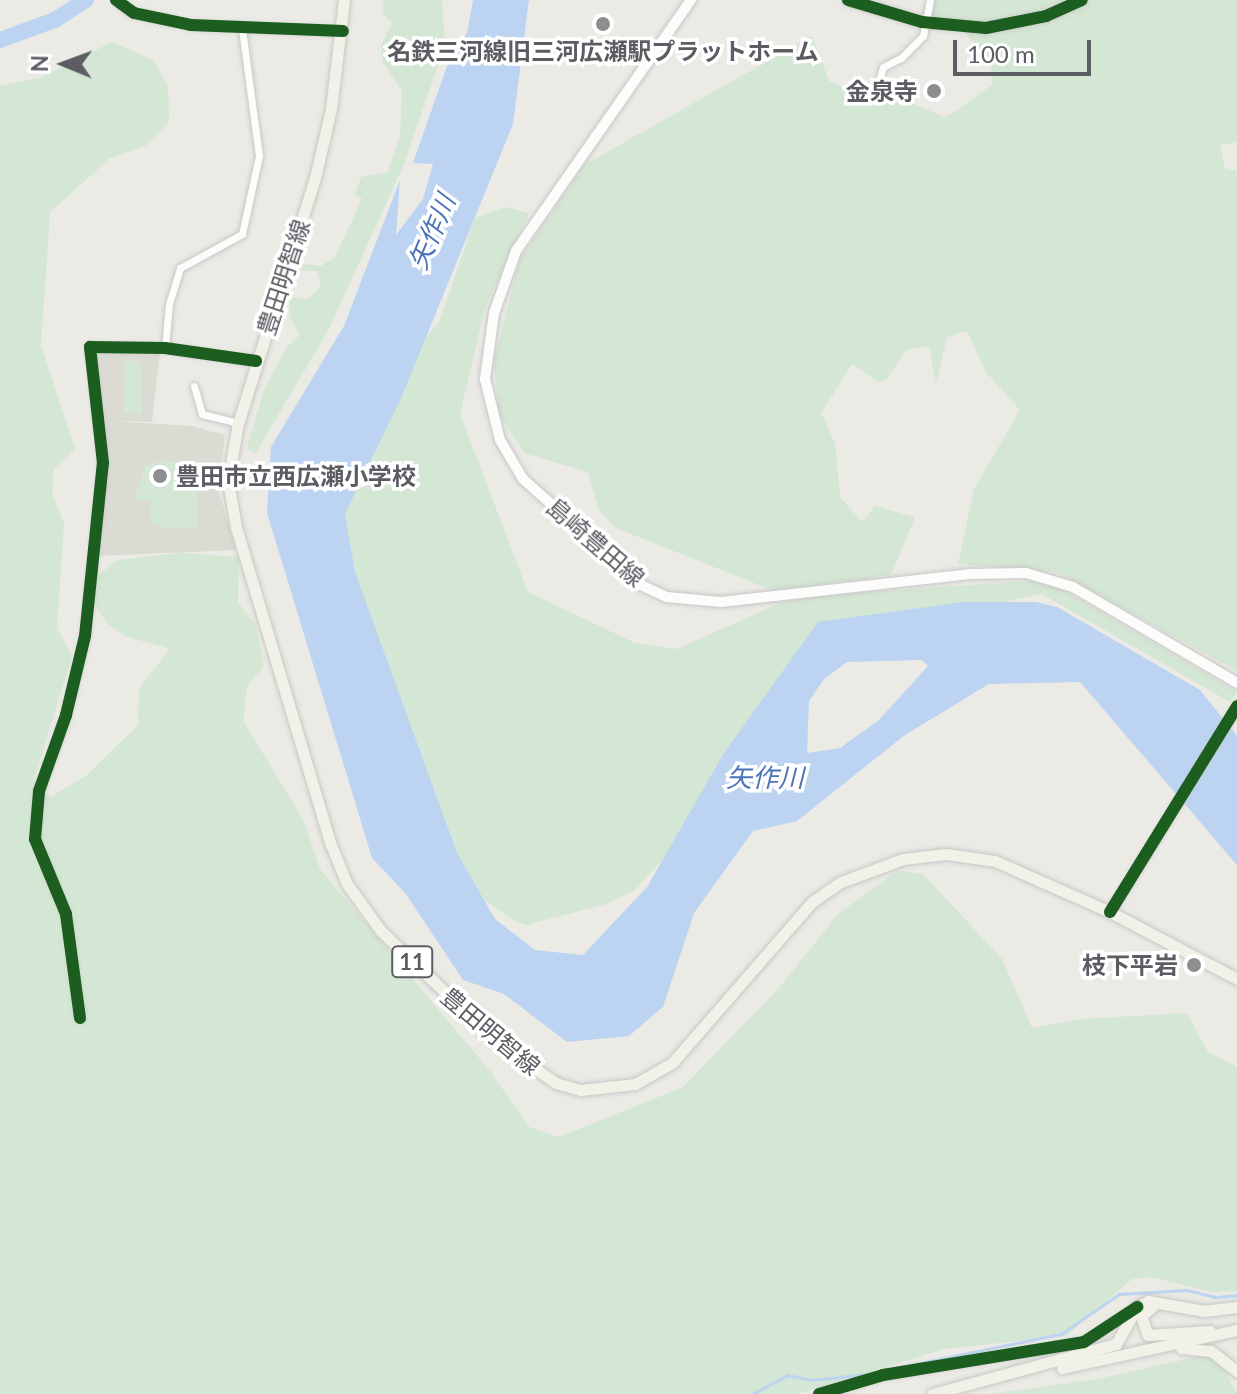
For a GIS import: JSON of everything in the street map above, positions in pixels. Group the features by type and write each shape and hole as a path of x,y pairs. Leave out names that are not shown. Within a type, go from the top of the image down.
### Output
{"main road":[{"name":"豊田明智線","path":"344,0 343,31 315,178 238,423 228,481 236,527 347,884 381,931 498,1043 556,1083 608,1091 635,1084 672,1063 812,902 873,868 930,855 981,857 1110,912 1237,979"},
{"name":"島崎豊田線","path":"691,0 516,251 502,288 486,344 485,379 500,440 523,479 634,579 667,597 721,602 969,574 1026,573 1073,587 1237,683"},
{"path":"848,0 924,22 986,28 1046,16 1082,0"},
{"path":"932,1394 1116,1344 1137,1307 1148,1301 1204,1311 1237,1307"},
{"path":"1167,1304 1144,1311 1140,1320 1148,1335 1169,1337 1237,1327"},
{"path":"938,1394 1167,1348 1237,1327"},
{"path":"1167,1348 1211,1351 1237,1371"}],"street":[{"path":"116,0 141,15 242,28 343,31"},
{"path":"877,87 883,67 901,58 923,36 930,0"},
{"path":"165,348 169,304 180,268 242,234 259,156 256,103 242,28"},
{"path":"80,1018 66,914 35,839 39,791 66,715 85,636 103,463 90,347 165,348 256,361"},
{"path":"194,386 202,414 238,423"},
{"path":"1110,912 1237,706"},
{"path":"819,1394 883,1375 1084,1342 1137,1307"}],"shaded area":[{"name":"豊田市立西広瀬小学校","path":"104,347 160,351 152,422 110,421 192,426 225,435 218,489 236,550 98,556 105,420 98,415 93,351"}],"green space":[{"path":"384,0 442,0 445,45 404,164 328,331 255,454 247,448 264,389 287,347 300,335 289,316 290,297 308,299 321,286 317,271 293,270 295,263 321,266 335,257 362,199 355,194 361,177 388,172 400,135 402,91 382,61 382,44 392,22 382,13"},
{"path":"928,0 1237,0 1237,142 1220,145 1225,168 1237,171 1237,671 1057,572 958,564 974,489 1020,410 986,372 967,331 947,337 936,383 929,346 906,350 886,380 878,382 852,364 821,413 835,443 840,497 862,522 875,506 915,517 891,575 774,591 616,528 599,510 588,472 524,453 499,414 494,361 519,261 584,165 812,36 829,81 875,102 912,103 944,117 955,112 992,85 991,60 956,24 926,15"},
{"path":"112,42 153,60 168,86 169,122 145,146 110,158 50,212 41,345 75,449 54,469 52,492 64,524 57,628 72,656 34,780 51,797 87,775 138,725 139,688 170,649 125,636 108,624 93,603 98,575 118,560 179,553 239,557 238,602 256,626 264,665 247,687 243,721 304,821 320,869 490,1071 529,1127 559,1137 683,1087 778,989 838,914 897,871 923,874 1002,959 1032,1028 1081,1019 1187,1013 1208,1052 1237,1067 1237,1291 1211,1292 1151,1277 1132,1279 1066,1336 944,1349 797,1394 0,1394 0,86 42,77"},
{"path":"506,207 529,213 485,308 460,414 528,592 635,643 677,649 780,603 819,595 1046,580 1237,692 1230,702 1042,594 950,613 831,623 684,837 635,890 606,904 526,925 513,920 469,889 360,609 335,498 409,355 439,323 475,218"},
{"path":"125,361 141,361 142,414 124,413"},
{"path":"162,460 185,463 197,477 198,528 163,528 151,523 150,501 134,501 145,466"},
{"path":"1205,1355 1220,1362 1237,1394 992,1394 1098,1379"}],"water":[{"name":"矢作川","path":"473,0 529,0 513,124 402,396 345,514 355,572 457,853 495,919 535,950 583,955 647,887 724,753 818,622 963,602 1036,602 1057,607 1200,690 1237,736 1237,865 1080,682 989,684 905,735 797,821 753,831 694,913 663,1007 629,1036 567,1042 504,994 463,980 406,894 372,858 267,513 271,447 344,326 400,180 396,235 423,199 433,164 413,163 447,66 467,33","holes":["922,660 928,666 879,720 840,748 807,753 809,701 824,679 847,662"]}],"waterway":[{"path":"0,40 55,20 86,0"},
{"path":"752,1394 787,1375 812,1380 867,1374 1061,1334 1119,1294 1187,1290 1216,1297 1237,1295"}],"cycle path":[{"path":"116,0 134,13 191,25 343,31"},
{"path":"848,0 922,22 986,28 1046,16 1082,0"},
{"path":"80,1018 66,914 35,839 39,791 66,715 85,636 103,463 90,347 165,348 256,361"},
{"path":"1110,912 1237,706"},
{"path":"819,1394 883,1375 1084,1342 1137,1307"}],"place":[{"name":"名鉄三河線旧三河広瀬駅プラットホーム","path":"603,24"},
{"name":"金泉寺","path":"934,91"},
{"name":"豊田市立西広瀬小学校","path":"160,476"},
{"name":"枝下平岩","path":"1194,965"}]}
